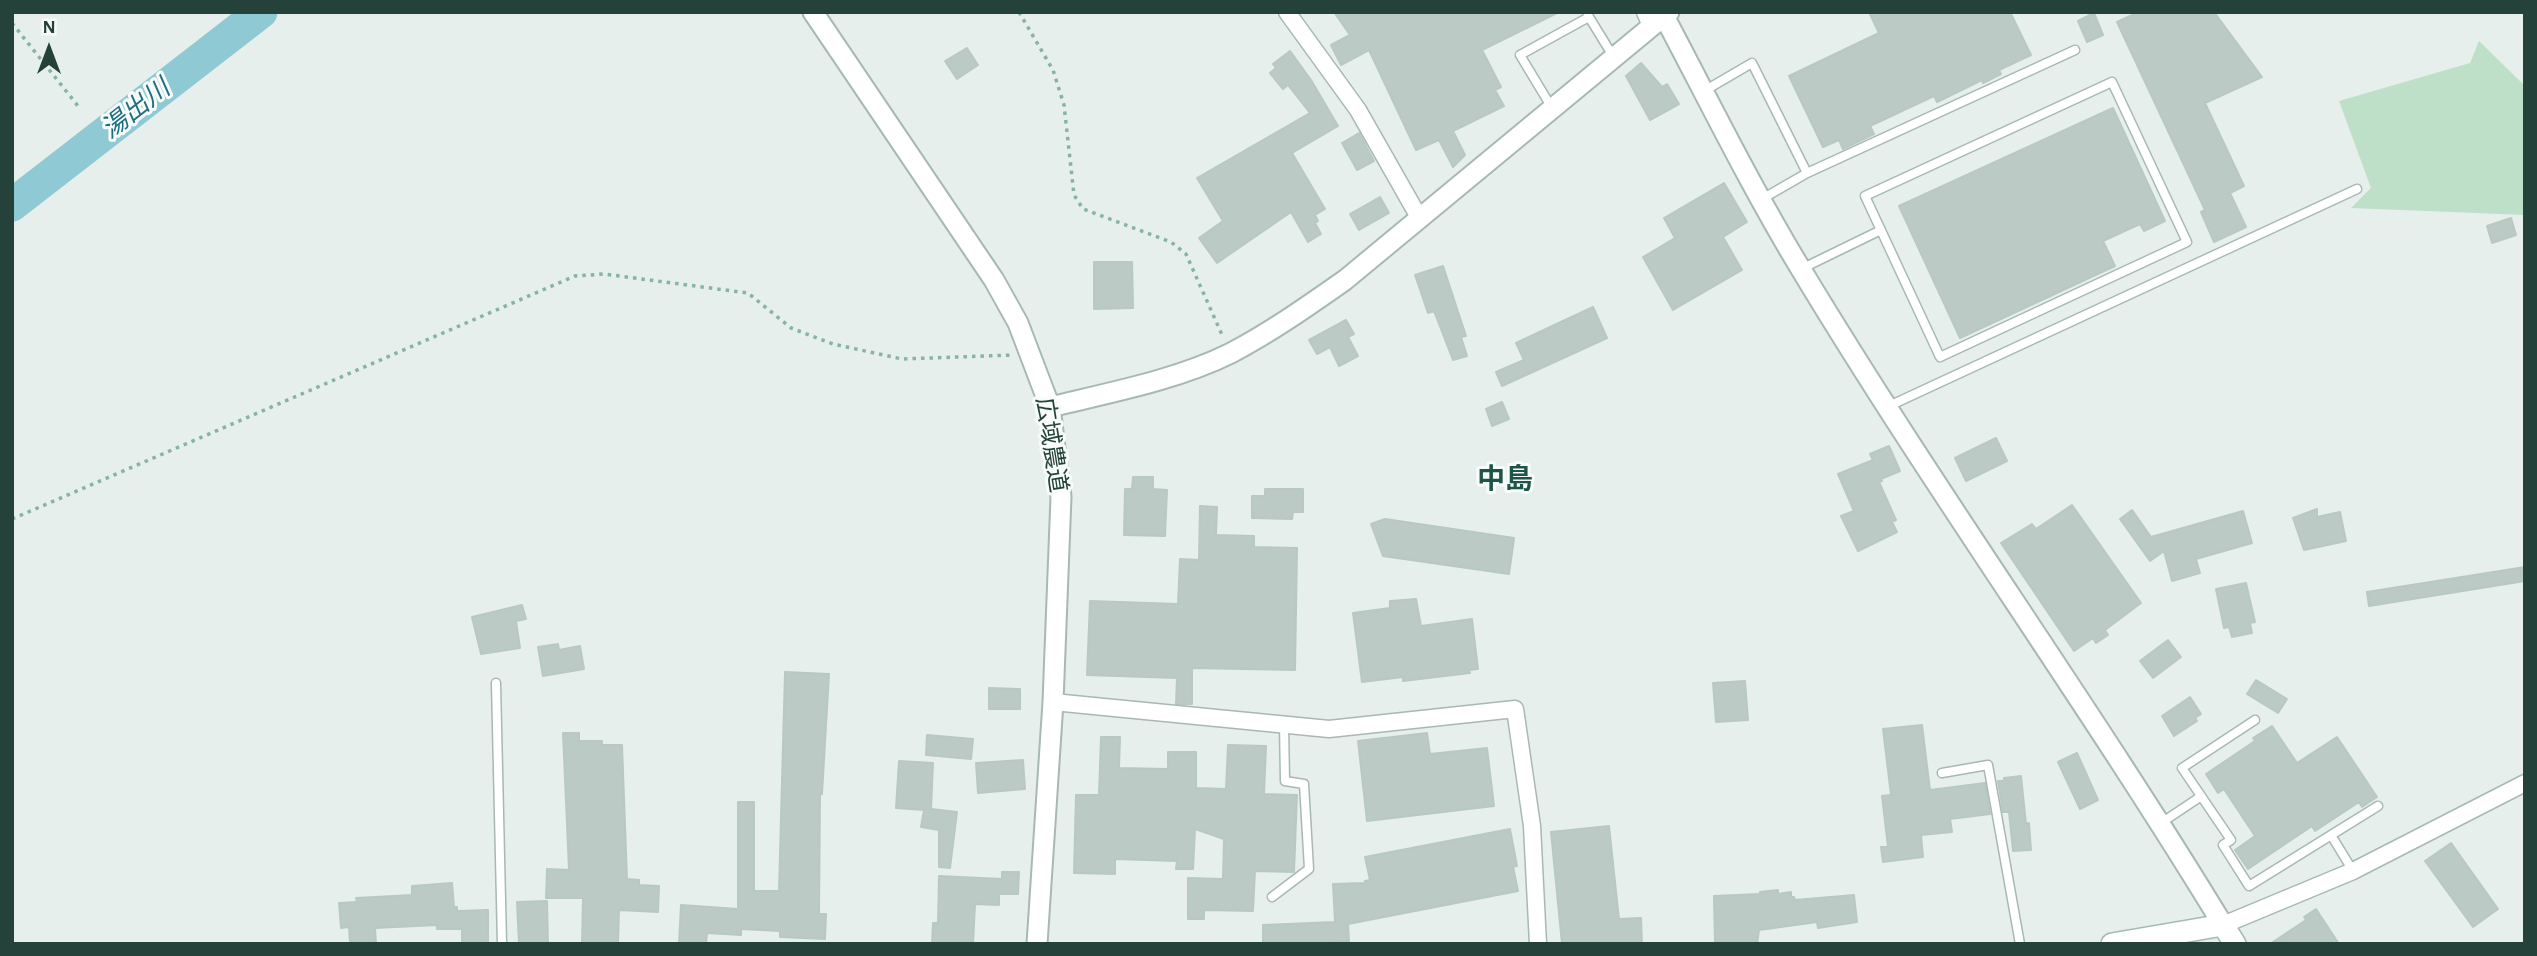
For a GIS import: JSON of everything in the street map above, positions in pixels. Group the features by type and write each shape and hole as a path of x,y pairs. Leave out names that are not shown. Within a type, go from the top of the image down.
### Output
{"main road":[{"path":"2112,944 2223,925 2235,944"}],"street":[{"name":"広域農道","path":"813,12 994,280 1018,323 1050,407 1061,497 1053,702 1037,944"},
{"path":"1287,12 1358,110 1420,219"},
{"path":"1050,407 1137,386 1229,354 1289,319 1334,288 1420,219 1614,57 1657,17 1704,91 1801,270 1886,407 2161,823 2223,925 2353,871 2525,783"},
{"path":"1053,702 1329,729 1516,709 1532,826 1538,944"}],"lane":[{"path":"1552,108 1520,55 1588,15 1614,57"},
{"path":"1761,200 1807,173 2075,50"},
{"path":"1704,91 1752,63 1807,173"},
{"path":"2112,82 2187,242 1940,357 1881,230 1865,196 2112,82"},
{"path":"1886,407 2357,189"},
{"path":"1801,270 1881,230"},
{"path":"496,683 502,944"},
{"path":"2255,720 2182,768 2231,840 2223,845 2249,886 2378,806"},
{"path":"1272,897 1309,869 1304,783 1285,781 1284,724"},
{"path":"1942,773 1988,765 2020,944"},
{"path":"2161,823 2200,797"},
{"path":"2331,835 2353,871"}],"path":[{"path":"1020,12 1053,70 1064,105 1074,195 1083,209 1171,242 1186,254 1229,354"},
{"path":"12,23 78,106"},
{"path":"12,519 575,276 604,274 748,293 791,328 833,344 902,359 1031,354"}],"green space":[{"path":"2479,41 2525,86 2525,215 2351,208 2371,188 2339,101 2470,63"}],"building":[{"path":"1334,12 1559,12 1482,50 1501,87 1495,90 1504,106 1453,131 1465,155 1453,167 1439,140 1416,150 1369,50 1341,65 1331,45 1350,35"},
{"path":"1869,12 2010,12 2031,55 1999,70 2001,74 1983,83 1982,80 1937,102 1934,96 1870,126 1874,134 1843,149 1839,140 1823,147 1789,76 1879,33"},
{"path":"2139,12 2214,12 2262,77 2205,103 2244,186 2230,193 2246,227 2214,242 2201,212 2205,210 2117,22"},
{"path":"2094,13 2103,35 2087,42 2078,21"},
{"path":"967,48 978,65 957,79 945,61"},
{"path":"1290,51 1338,126 1292,153 1325,209 1315,215 1318,221 1315,223 1321,234 1308,242 1291,212 1217,263 1199,238 1223,221 1197,178 1310,113 1288,85 1283,89 1270,73 1276,68 1273,64"},
{"path":"1641,63 1662,87 1667,84 1679,104 1650,120 1626,76"},
{"path":"2113,108 2165,221 2144,231 2140,224 2103,241 2115,266 1960,338 1899,206"},
{"path":"1359,133 1374,161 1357,170 1342,143"},
{"path":"1724,183 1747,222 1723,237 1742,270 1673,310 1643,257 1675,238 1664,218"},
{"path":"1380,197 1389,213 1359,230 1350,214"},
{"path":"2511,218 2516,235 2492,243 2487,226"},
{"path":"1094,262 1132,262 1133,308 1094,309"},
{"path":"1443,266 1466,336 1461,337 1467,356 1453,360 1434,311 1428,313 1415,275"},
{"path":"1593,307 1607,338 1502,386 1496,372 1524,360 1516,343"},
{"path":"1346,320 1354,334 1348,337 1358,356 1339,366 1330,347 1317,354 1309,340"},
{"path":"1502,402 1509,419 1492,426 1486,409"},
{"path":"1996,438 2007,461 1966,481 1955,458"},
{"path":"1889,446 1900,471 1879,482 1896,520 1892,522 1897,532 1858,551 1841,516 1854,511 1838,474 1873,460 1870,454"},
{"path":"1133,477 1153,477 1153,489 1167,490 1165,536 1124,535 1125,489 1132,489"},
{"path":"1265,489 1303,489 1303,512 1293,512 1292,519 1252,518 1252,496 1265,496"},
{"path":"2072,505 2141,603 2105,630 2108,635 2096,643 2093,638 2074,651 2001,543 2032,524 2036,529"},
{"path":"1200,506 1217,507 1216,535 1254,536 1254,547 1297,548 1295,670 1192,668 1192,704 1176,704 1177,678 1087,675 1090,601 1178,604 1180,559 1199,560"},
{"path":"2317,509 2317,517 2340,512 2346,541 2304,550 2293,518"},
{"path":"2132,510 2151,537 2243,511 2252,543 2196,559 2200,573 2172,581 2164,551 2150,561 2120,519"},
{"path":"1385,519 1514,538 1509,574 1383,556 1371,524"},
{"path":"2525,567 2525,581 2369,606 2367,592"},
{"path":"2246,583 2255,622 2250,623 2252,633 2232,637 2229,627 2224,628 2216,589"},
{"path":"1416,599 1421,626 1472,619 1478,669 1469,670 1470,673 1403,681 1403,677 1362,682 1353,613 1390,608 1390,601"},
{"path":"522,605 526,619 516,621 520,648 481,654 472,617"},
{"path":"2168,640 2181,657 2153,678 2140,661"},
{"path":"558,644 559,650 580,646 584,669 543,676 538,647"},
{"path":"785,672 829,674 820,794 819,914 826,914 825,939 780,937 780,931 741,929 741,935 707,933 706,944 679,944 681,905 738,909 738,802 754,802 754,891 779,891"},
{"path":"2256,680 2287,699 2278,713 2247,694"},
{"path":"1745,681 1748,720 1716,722 1713,683"},
{"path":"989,688 1020,689 1020,709 989,709"},
{"path":"2190,697 2201,714 2195,718 2197,721 2174,736 2162,716"},
{"path":"1922,725 1930,790 1985,783 1990,814 1950,819 1952,832 1921,835 1923,857 1883,862 1881,847 1888,847 1882,796 1891,795 1883,729"},
{"path":"2272,726 2297,763 2337,737 2377,797 2362,807 2359,802 2315,831 2312,826 2248,869 2235,850 2255,836 2224,789 2218,793 2206,774 2255,741 2253,738"},
{"path":"563,733 579,733 579,741 602,741 602,745 622,745 627,879 639,880 639,885 659,886 658,912 619,910 618,944 582,944 583,898 546,898 547,869 569,870"},
{"path":"1427,733 1430,754 1487,748 1494,806 1367,821 1358,741"},
{"path":"927,735 973,739 971,759 926,755"},
{"path":"1101,737 1120,737 1119,768 1168,769 1168,752 1196,752 1196,788 1226,789 1228,745 1266,746 1264,794 1297,795 1294,872 1255,871 1253,911 1204,910 1204,919 1188,919 1188,878 1223,879 1224,839 1195,829 1193,869 1176,869 1177,861 1115,859 1115,874 1074,873 1076,795 1099,795"},
{"path":"2077,753 2098,800 2080,809 2058,762"},
{"path":"1023,760 1025,789 978,793 976,763"},
{"path":"899,761 933,763 931,809 957,812 950,868 939,867 939,830 921,827 924,810 896,808"},
{"path":"2021,776 2031,850 2013,851 2009,812 2003,812 1998,781"},
{"path":"1609,826 1619,919 1641,918 1642,944 1562,944 1551,832"},
{"path":"1510,829 1517,866 1513,867 1518,891 1348,924 1349,941 1329,944 1263,944 1263,925 1335,922 1333,884 1365,883 1370,880 1365,857"},
{"path":"2451,843 2498,909 2473,927 2425,861"},
{"path":"1002,872 1019,872 1018,894 999,894 999,905 975,904 973,944 932,944 933,923 938,923 939,876 1002,879"},
{"path":"452,883 454,907 457,907 457,911 488,910 488,944 462,944 462,929 437,929 437,925 375,928 376,944 350,944 349,927 341,928 339,903 357,902 356,898 412,895 412,886"},
{"path":"1778,890 1778,894 1791,892 1791,897 1795,900 1854,895 1857,922 1818,928 1817,922 1759,930 1757,944 1715,944 1714,896 1760,894"},
{"path":"547,901 548,944 519,944 517,902"},
{"path":"2316,909 2339,944 2270,944 2306,920 2304,917"}],"waterway":[{"name":"湯出川","path":"12,205 261,12"}],"district":[{"name":"中島","path":"1505,480"}]}
